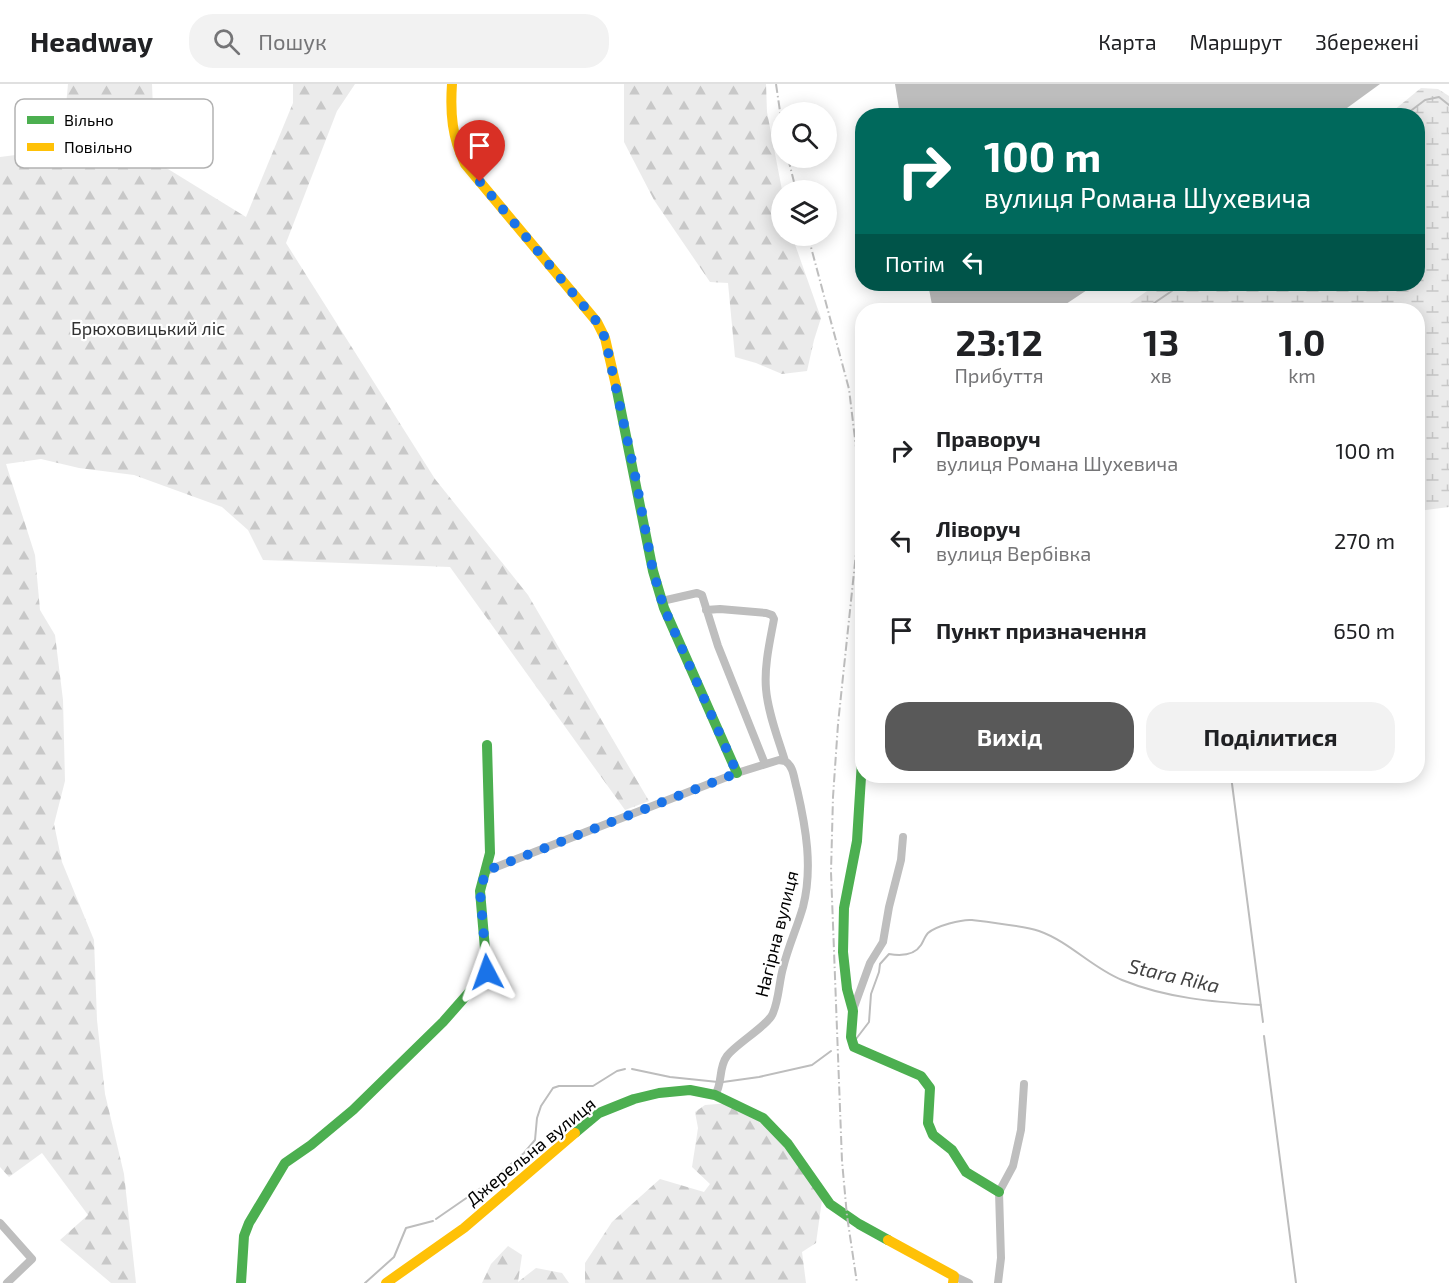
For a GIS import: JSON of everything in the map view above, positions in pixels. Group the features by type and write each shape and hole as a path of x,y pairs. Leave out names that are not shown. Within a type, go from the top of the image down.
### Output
{"street":[{"path":"452,84 451,122 456,147 465,164 597,322 605,338 653,571 662,601 737,773"},
{"path":"662,601 698,593 702,596 732,686 765,764"},
{"name":"Нагірна вулиця","path":"706,610 766,613 772,615 774,619 768,652 767,698 785,761 792,770 808,853 807,886 803,907 783,967 773,1014 727,1056 722,1064 717,1092"},
{"path":"241,1283 244,1236 249,1223 285,1163 311,1146 352,1110 447,1018 487,972 480,891 490,853 487,745"},
{"path":"486,871 737,773 779,760 785,761"},
{"path":"861,783 857,841 844,908 843,952 847,989 853,1011 853,1042 921,1076 930,1088 928,1122 933,1135 952,1150 966,1172 999,1192"},
{"path":"853,1011 870,963 883,942 901,860 903,837"},
{"path":"998,1283 1001,1258 999,1192 1013,1166 1021,1130 1024,1084"},
{"name":"Джерельна вулиця","path":"386,1283 464,1228 599,1113 634,1099 659,1093 690,1090 717,1092 769,1122 789,1144 830,1204 859,1224 954,1280 969,1283"},
{"path":"0,1223 32,1259 7,1283"}],"green space":[{"name":"Брюховицький ліс","path":"68,84 152,84 153,99 67,99"},
{"name":"Брюховицький ліс","path":"293,84 355,84 337,111 286,243 435,479 528,595 649,801 625,810 450,567 263,560 248,530 222,507 134,475 79,468 41,459 6,464 35,555 40,610 55,635 63,700 65,781 54,824 62,862 94,940 97,1020 105,1094 124,1174 136,1283 111,1283 60,1240 88,1215 42,1153 9,1177 0,1167 0,157 15,155 15,168 166,168 246,217 293,103"},
{"path":"624,84 766,84 767,112 771,133 771,168 778,168 780,180 771,180 771,246 796,246 821,318 807,371 782,374 735,357 728,283 710,282 654,200 624,142"},
{"path":"1421,88 1438,89 1449,96 1449,507 1425,510 1425,303 1130,303 1147,291 1425,291 1425,108 1397,108"},
{"path":"730,1103 768,1122 822,1200 816,1243 802,1252 806,1283 585,1283 585,1263 612,1222 660,1179 704,1192 710,1184 692,1167 698,1128 695,1112 705,1105"},
{"path":"508,1246 522,1255 518,1282 536,1268 562,1273 569,1283 482,1283 491,1264"}],"shaded area":[{"path":"895,84 1380,84 1347,108 899,108"},
{"path":"929,291 1086,291 1068,303 932,303"}],"waterway":[{"path":"1414,108 1425,100 1439,97 1449,105"},
{"path":"1154,303 1172,291"},
{"path":"1232,783 1263,1022"},
{"name":"Stara Rika","path":"856,1039 869,1022 871,994 880,964 889,954 911,953 918,949 932,930 968,920 1006,924 1039,931 1061,942 1111,975 1156,991 1208,1001 1261,1005"},
{"path":"1264,1036 1296,1283"},
{"name":"Stara Rika","path":"723,1082 759,1077 812,1065 831,1051"},
{"name":"Stara Rika","path":"492,1180 524,1153 535,1140 537,1118 541,1106 553,1088 593,1086 617,1071 625,1069"},
{"name":"Stara Rika","path":"632,1069 670,1077 718,1082"},
{"name":"Stara Rika","path":"436,1219 491,1181"},
{"name":"Stara Rika","path":"365,1283 394,1257 406,1228 433,1221"}],"railway":[{"path":"776,84 779,102"},
{"path":"790,168 794,180"},
{"path":"811,246 849,389 855,439"},
{"path":"855,563 838,724 831,872 842,1161 857,1283"}],"traffic: fast":[{"path":"616,386 653,571 664,608 737,773"},
{"path":"241,1283 244,1236 249,1223 285,1163 353,1110 443,1022 487,972 480,891 490,853 487,745"},
{"path":"861,783 857,841 844,908 843,952 847,989 853,1011 851,1037 854,1047 921,1076 930,1088 928,1123 933,1135 952,1150 966,1172 999,1192"},
{"path":"575,1133 599,1113 634,1099 659,1093 690,1090 715,1095 763,1118 788,1144 830,1204 888,1240"}],"traffic: slow":[{"path":"452,84 453,125 457,145 465,164 597,322 605,338 616,386"},
{"path":"386,1283 464,1228 575,1133"},
{"path":"888,1240 954,1276 953,1283"}],"route":[{"path":"480,182 597,322 605,338 653,571 664,608 737,773 486,871 480,891 487,972"}]}
